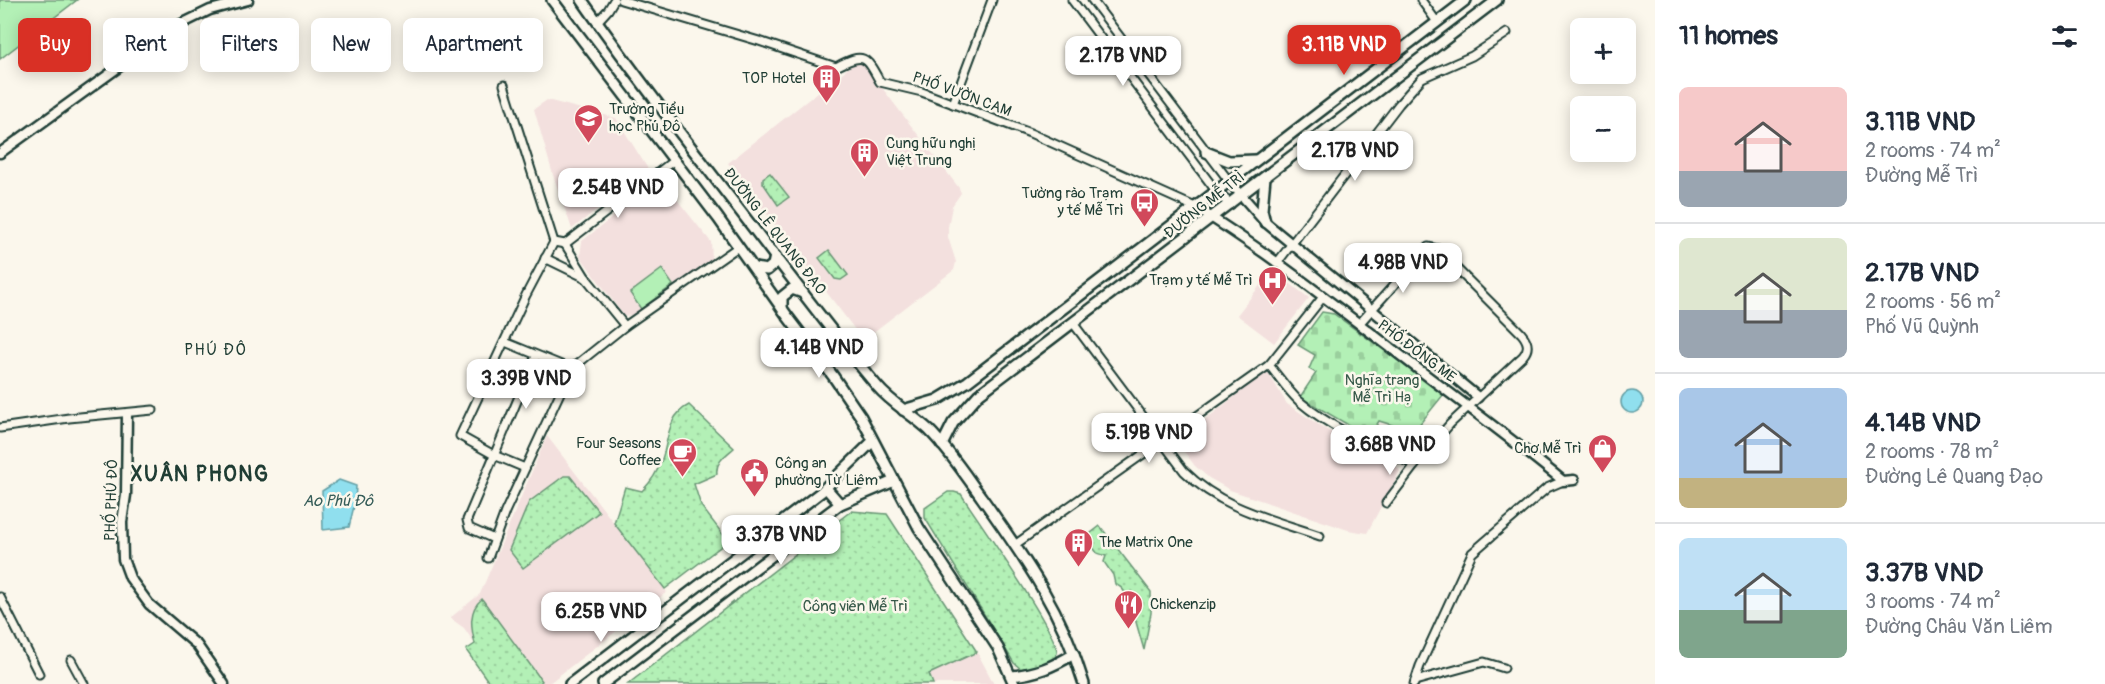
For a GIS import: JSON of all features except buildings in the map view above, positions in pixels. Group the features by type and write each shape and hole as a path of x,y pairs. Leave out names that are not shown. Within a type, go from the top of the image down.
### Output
{"main road":[{"path":"552,0 754,268 861,417 872,442 919,528 998,648 1013,680 1051,667 1074,654"},
{"name":"ĐƯỜNG LÊ QUANG ĐẠO","path":"582,0 723,190 879,389 930,431 1016,544 1064,626 1084,684"},
{"name":"ĐƯỜNG MỄ TRÌ","path":"903,410 937,400 967,382 1466,0"},
{"name":"ĐƯỜNG MỄ TRÌ","path":"942,445 953,423 977,395 1213,218 1497,0"},
{"path":"1206,152 1229,162 1257,160"},
{"path":"1265,177 1262,210 1265,222"},
{"path":"754,268 767,270 773,265 775,256"},
{"path":"782,308 782,297 786,292 792,289 803,293"},
{"path":"967,382 977,395"},
{"path":"570,684 826,488 872,442"},
{"path":"603,684 840,504 894,481"},
{"path":"826,488 840,504"},
{"path":"649,623 662,640"}],"street":[{"path":"0,153 172,28 210,10 248,0"},
{"path":"597,22 614,0"},
{"name":"PHỐ VƯỜN CAM","path":"621,0 759,41 836,67 851,59 861,58 868,62 880,82 906,87 1077,153 1195,207"},
{"path":"953,104 992,0"},
{"path":"1072,0 1216,191 1230,204"},
{"path":"1092,0 1229,181"},
{"path":"1421,0 1437,22"},
{"path":"1277,263 1422,78 1472,56 1507,33"},
{"path":"504,85 554,242 526,295 460,436 525,468"},
{"path":"554,242 565,244 673,161"},
{"name":"PHỐ ĐỒNG ME","path":"1229,181 1265,222 1478,397"},
{"name":"PHỐ ĐỒNG ME","path":"1195,207 1323,297 1563,481"},
{"path":"565,244 586,278 625,326"},
{"path":"488,558 525,468 571,369 625,326 738,247"},
{"path":"1359,324 1428,247 1436,247 1442,250 1455,267 1521,333 1528,344 1526,353 1468,406 1414,465 1386,502"},
{"path":"545,258 586,278"},
{"path":"1016,544 1269,365 1323,297"},
{"path":"1073,323 1184,471 1200,487 1231,506 1320,536"},
{"path":"505,342 571,369"},
{"path":"494,539 469,528 467,520 536,356"},
{"path":"1269,365 1298,400 1336,427 1414,465"},
{"path":"0,428 69,418 153,410"},
{"name":"PHỐ PHÚ ĐÔ","path":"127,414 126,495 122,522 123,559 130,578 149,604 197,645 224,684"},
{"path":"1414,683 1472,553 1546,488 1563,481 1574,480"},
{"path":"0,597 39,674"},
{"path":"71,660 84,684"},
{"path":"1414,683 1484,662 1504,668"}],"shaded area":[{"path":"856,62 866,67 961,193 952,206 948,227 948,237 956,262 954,270 863,340 728,163"},
{"name":"Trường Tiểu học Phú Đô","path":"547,100 616,118 648,169 572,229 553,175 534,109"},
{"path":"654,185 666,186 711,242 712,259 634,315 624,316 580,256 582,241"},
{"name":"Trạm y tế Mễ Trì","path":"1272,270 1309,298 1274,343 1237,315"},
{"path":"1267,371 1287,404 1327,430 1392,461 1400,471 1367,533 1348,530 1230,490 1209,478 1195,466 1177,442"},
{"path":"547,436 667,592 548,684 490,684 466,650 475,644 464,628 450,618 480,594"},
{"path":"977,652 994,684 933,684 929,674"}],"green space":[{"path":"0,0 77,0 54,18 18,18 18,45 0,59"},
{"path":"770,173 789,197 778,205 763,183 763,178"},
{"path":"829,250 848,275 841,280 835,279 819,258"},
{"path":"662,269 673,285 641,309 630,293"},
{"name":"Nghĩa trang Mễ Trì Hạ","path":"1322,312 1334,314 1444,394 1410,436 1392,425 1379,421 1369,437 1300,397 1316,373 1309,369 1315,355 1298,345"},
{"path":"689,405 734,448 719,462 717,474 694,484 701,506 728,541 665,589 614,523 625,487 642,491 648,484 660,463 676,415"},
{"path":"564,476 570,476 599,512 523,568 509,550 529,502"},
{"path":"948,492 961,494 1032,601 1054,642 1057,653 1052,660 1021,669 1014,663 925,518 925,508"},
{"name":"Công viên Mễ Trì","path":"851,511 887,514 977,652 929,674 933,684 628,684"},
{"path":"1100,526 1151,592 1151,613 1144,650 1132,608 1128,605 1125,593 1115,584 1113,575 1104,562 1106,556 1097,553 1086,537"},
{"path":"482,599 542,681 539,684 490,684 466,650 475,644 473,614 474,608"}],"water":[{"path":"1632,391 1640,394 1643,402 1640,410 1632,413 1624,410 1621,402 1624,394"},
{"name":"Ao Phú Đô","path":"339,480 356,486 349,527 323,530 322,491"}],"place":[{"name":"TOP Hotel","path":"827,104"},
{"name":"Trường Tiểu học Phú Đô","path":"588,144"},
{"name":"Cung hữu nghị Việt Trung","path":"865,178"},
{"name":"Tường rào Trạm y tế Mễ Trì","path":"1144,228"},
{"name":"Trạm y tế Mễ Trì","path":"1273,306"},
{"name":"Chợ Mễ Trì","path":"1602,474"},
{"name":"Four Seasons Coffee","path":"682,478"},
{"name":"Công an phường Từ Liêm","path":"754,498"},
{"name":"The Matrix One","path":"1078,568"},
{"name":"Chickenzip","path":"1129,630"}],"district":[{"name":"PHÚ ĐÔ","path":"216,349"},
{"name":"XUÂN PHONG","path":"200,474"}]}
